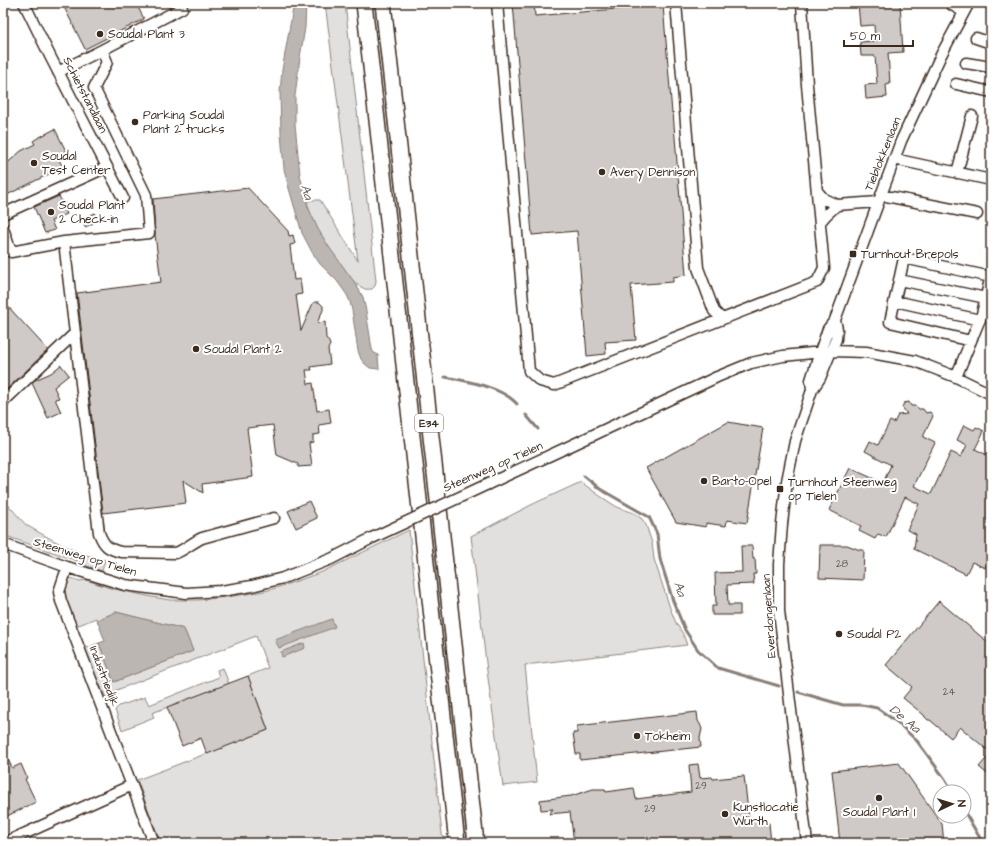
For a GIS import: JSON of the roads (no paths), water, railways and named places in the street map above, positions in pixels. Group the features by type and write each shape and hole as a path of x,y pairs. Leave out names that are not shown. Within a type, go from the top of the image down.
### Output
{"highway":[{"name":"E34","path":"364,3 457,843"},
{"name":"E34","path":"383,3 476,843"}],"street":[{"name":"Schietstandlaan","path":"24,3 123,198"},
{"path":"58,72 182,8 180,3"},
{"path":"496,3 529,371 540,381 554,385 817,282 824,268 808,92 802,3"},
{"path":"676,3 698,268 714,311 722,319"},
{"path":"951,3 966,7"},
{"name":"Tieblokkenlaan","path":"820,352 828,329 835,320 901,141 941,55 966,7"},
{"path":"976,38 991,43"},
{"path":"3,228 11,252 64,242 149,233 146,195 94,88 107,62 102,50"},
{"path":"966,63 991,67"},
{"path":"956,84 991,92"},
{"path":"957,173 972,116"},
{"path":"894,159 991,180"},
{"path":"3,214 107,167"},
{"path":"817,191 824,198 837,205"},
{"path":"820,222 837,205 880,198 977,214"},
{"path":"64,242 99,533 104,543 113,550 121,552 176,552 182,551 195,541 202,538 274,518"},
{"path":"956,378 971,341 985,317 991,276 904,258 890,322 971,341"},
{"path":"899,280 988,294"},
{"path":"895,301 985,317"},
{"name":"Tieblokkenlaan","path":"831,351 836,339 837,330 835,320"},
{"path":"3,402 75,333"},
{"name":"Everdongenlaan","path":"807,843 780,611 779,564 787,481 795,441 812,390 820,378 831,351"},
{"name":"Steenweg op Tielen","path":"3,544 67,567 125,585 186,593 221,591 252,586 283,578 331,559 372,538 750,363 783,356 820,352 866,352 915,361 991,394"},
{"name":"Everdongenlaan","path":"812,390 811,380 820,352"},
{"name":"Industriedijk","path":"65,574 60,589 60,596 154,843"},
{"path":"4,843 132,785"}],"waterway":[{"name":"Aa","path":"445,377 493,389 503,393 517,404"},
{"name":"Aa","path":"526,415 538,429"},
{"name":"Aa","path":"584,476 600,489 649,517 657,534 660,559 673,601 685,630 698,650 718,668 779,686"},
{"name":"De Aa","path":"798,692 843,705 862,705 877,708 897,722 917,741 948,784"},
{"name":"De Aa","path":"972,824 983,843"}],"place":[{"name":"Soudal Plant 3","path":"100,34"},
{"name":"Parking Soudal Plant 2 trucks","path":"135,122"},
{"name":"Soudal Test Center","path":"34,163"},
{"name":"Avery Dennison","path":"602,172"},
{"name":"Soudal Plant 2 Check-in","path":"51,212"},
{"name":"Turnhout Brepols","path":"853,254"},
{"name":"Soudal Plant 2","path":"196,349"},
{"name":"Barto-Opel","path":"704,481"},
{"name":"Turnhout Steenweg op Tielen","path":"780,489"},
{"name":"Soudal P2","path":"839,634"},
{"name":"Tokheim","path":"637,736"},
{"name":"Soudal Plant 1","path":"879,798"},
{"name":"Kunstlocatie Würth","path":"725,814"}]}
